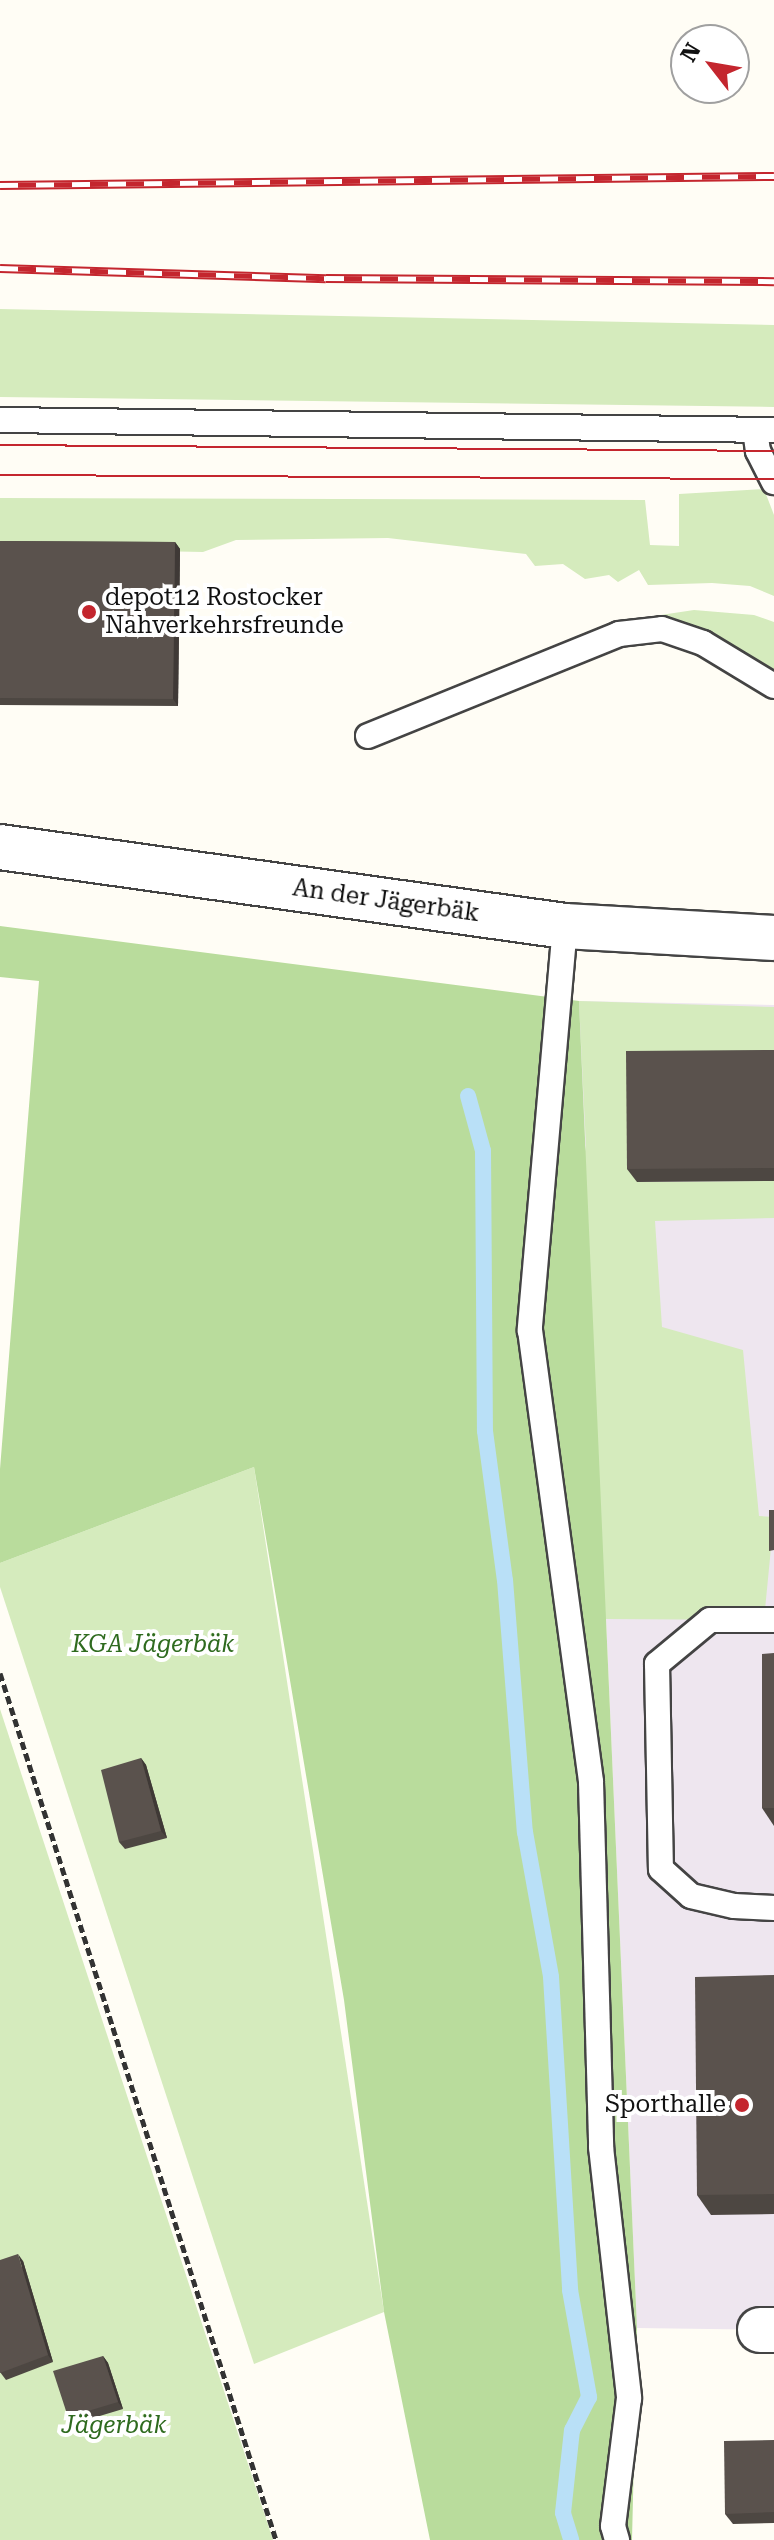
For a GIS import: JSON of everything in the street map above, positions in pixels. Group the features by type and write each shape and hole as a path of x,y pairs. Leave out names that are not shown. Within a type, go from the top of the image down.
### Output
{"street":[{"name":"An der Jägerbäk","path":"0,847 565,926 774,938"}],"lane":[{"path":"0,420 764,430 758,451 774,482"},
{"path":"368,736 619,634 662,629 703,643 774,686"},
{"path":"565,926 530,1330 591,1782 601,2147 629,2398 613,2526 617,2540"},
{"path":"774,1620 710,1620 657,1664 661,1869 691,1896 734,1906 774,1908"}],"path":[{"path":"0,1673 276,2540"}],"shaded area":[{"path":"579,1001 774,1005 774,2330 637,2328"}],"green space":[{"path":"0,309 774,325 774,407 0,397"},
{"path":"764,489 774,515 774,596 750,586 712,583 648,585 639,570 618,582 609,575 585,579 563,564 535,566 526,554 388,538 236,540 203,552 0,548 0,498 645,500 650,545 679,546 679,494"},
{"path":"694,610 754,615 774,622 774,673 718,639 654,620 654,616"},
{"path":"0,926 579,1001 637,2328 632,2540 430,2540 384,2312 344,2000 254,1467 0,1563 0,1469 39,981 0,977"},
{"path":"579,1001 774,1007 774,1064 637,1182 774,1181 774,1218 655,1221 662,1327 743,1350 759,1516 774,1517 764,1620 606,1619 505,1580 586,1146"},
{"name":"KGA Jägerbäk","path":"254,1467 384,2312 254,2364 0,1587 0,1563"},
{"name":"Jägerbäk","path":"0,1709 273,2540 0,2540"}],"building":[{"name":"depot12 Rostocker Nahverkehrsfreunde","path":"0,541 175,542 173,699 0,698"},
{"path":"774,1050 774,1168 627,1169 626,1051"},
{"path":"769,1510 774,1510 774,1550 769,1551"},
{"path":"774,1653 774,1808 762,1808 762,1654"},
{"path":"141,1758 161,1831 119,1842 101,1770"},
{"name":"Sporthalle","path":"774,1975 774,2194 697,2195 695,1977"},
{"path":"18,2254 48,2355 0,2373 0,2260"},
{"path":"103,2356 118,2402 68,2417 53,2371"},
{"path":"774,2440 774,2512 725,2514 724,2441"}],"waterway":[{"path":"468,1096 483,1151 485,1431 505,1580 525,1832 551,1977 570,2290 589,2397 572,2430 563,2513 571,2540"}],"tram line":[{"path":"0,445 774,451"},
{"path":"0,475 774,479"}],"railway":[{"path":"0,185 774,176"},
{"path":"0,268 326,278 774,281"}],"place":[{"name":"depot12 Rostocker Nahverkehrsfreunde","path":"89,612"},
{"name":"Sporthalle","path":"742,2105"}]}
